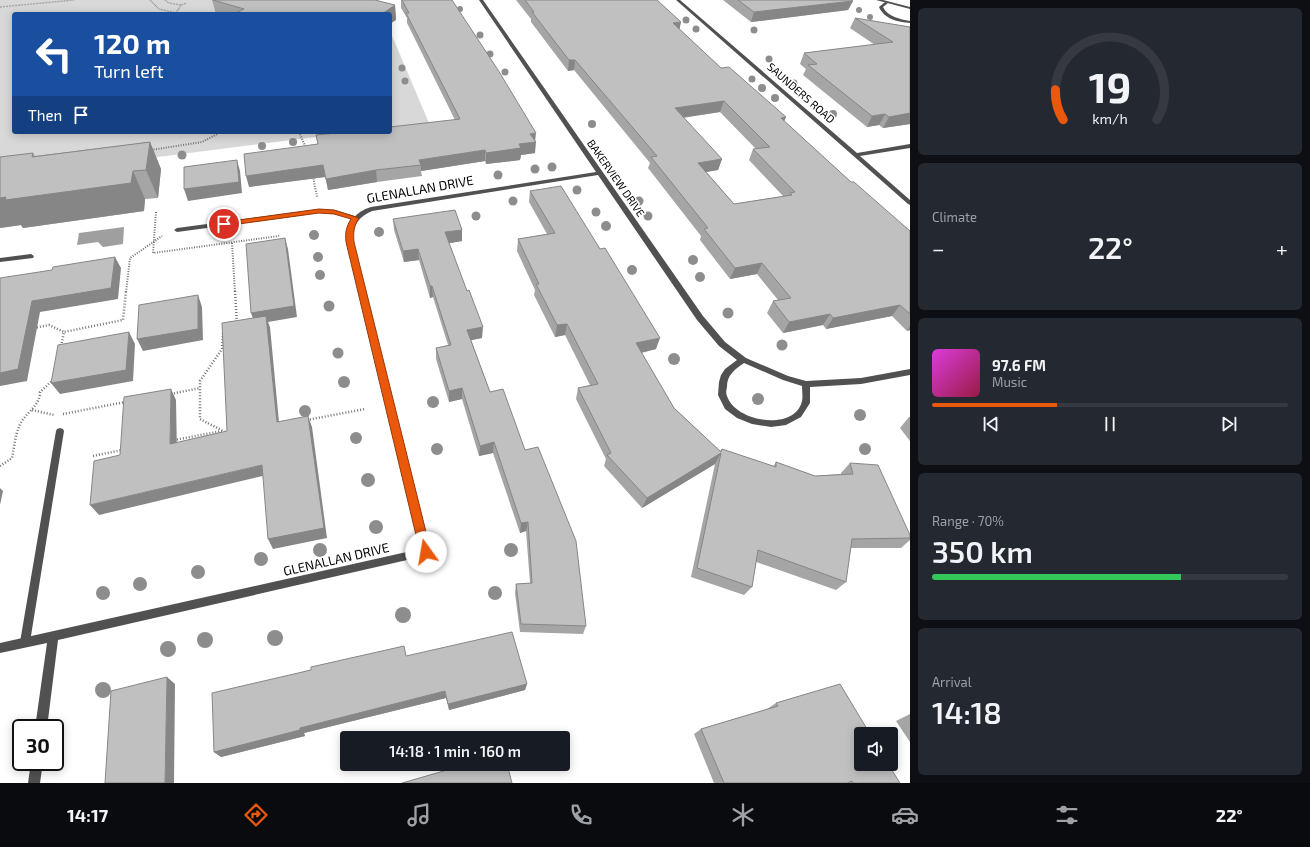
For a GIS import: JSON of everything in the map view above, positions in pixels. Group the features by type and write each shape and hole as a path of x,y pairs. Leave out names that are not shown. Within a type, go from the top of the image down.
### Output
{"street":[{"name":"BAKERVIEW DRIVE","path":"480,0 700,318 722,344 743,360 786,378 806,384 861,382 910,372"},
{"name":"SAUNDERS ROAD","path":"678,0 910,202"},
{"path":"878,0 910,8"},
{"path":"886,3 881,7 882,11 890,17 910,22"},
{"path":"857,155 910,146"},
{"name":"GLENALLAN DRIVE","path":"0,648 426,552 350,242 349,234 351,225 356,218 371,209 599,172"},
{"path":"177,230 319,211 334,212 356,218"},
{"path":"0,260 31,256"},
{"path":"743,360 728,371 721,388 723,400 732,411 745,419 760,423 775,424 789,421 797,416 806,403 806,384"},
{"path":"25,642 60,430"},
{"path":"42,719 53,636"},
{"path":"34,783 36,771"}],"path":[{"path":"0,7 74,0"},
{"path":"151,0 159,9 170,12"},
{"path":"165,0 169,3 181,5 187,3"},
{"path":"178,12 181,5"},
{"path":"145,150 202,142 214,134"},
{"path":"300,134 308,153"},
{"path":"312,175 319,211"},
{"path":"28,329 49,326 64,332 123,320 130,258 165,233 177,230"},
{"path":"230,326 237,324 232,243"},
{"path":"223,327 222,349 200,381 200,419 233,436"},
{"path":"59,352 64,332"},
{"path":"0,466 12,458 19,425 32,410 40,397 40,392 54,380 55,373"},
{"path":"169,394 200,388"},
{"path":"32,410 57,416 131,401"},
{"path":"304,420 365,409"},
{"path":"169,441 222,431"},
{"path":"93,456 124,450"}],"shaded area":[{"path":"0,0 377,0 382,12 12,12 12,134 339,134 0,177"},
{"path":"392,36 429,123 392,128"},
{"path":"124,227 123,244 103,247 98,242 77,245 79,233"}],"building":[{"path":"213,0 375,0 395,5 385,12 238,12 244,9"},
{"path":"402,0 452,0 498,70 536,133 530,134 536,142 519,144 521,148 486,153 485,150 419,160 421,165 376,170 326,179 323,165 246,176 244,154 318,144 316,135 392,134 392,127 460,119 406,13 409,13"},
{"path":"525,0 657,0 681,22 673,23 721,68 729,67 786,117 781,118 851,182 854,182 910,231 910,314 900,305 833,318 830,314 789,322 773,301 791,298 762,263 735,268 704,229 708,228 651,157 657,156 575,60 569,60 532,12 534,12","holes":["724,101 770,147 753,149 795,192 790,193 792,195 734,204 698,163 722,159 675,108"]},
{"path":"738,0 851,0 853,1 754,12"},
{"path":"855,18 910,27 910,113 889,117 885,114 872,116 808,65 817,64 804,53 893,42"},
{"path":"150,142 146,170 133,171 131,183 5,200 6,197 0,198 0,157 33,153 32,157"},
{"path":"237,160 239,182 184,189 184,167"},
{"path":"561,186 600,249 605,248 660,338 636,343 674,408 721,452 722,449 776,467 776,462 815,476 853,474 850,463 878,465 910,535 910,538 852,539 846,582 758,550 752,587 697,568 721,453 647,498 607,455 611,453 578,388 598,384 567,324 557,325 536,284 539,284 518,239 555,233 530,191"},
{"path":"455,210 462,230 445,232 467,291 469,290 483,327 467,330 490,392 503,389 525,450 538,447 576,541 586,626 521,624 516,584 532,583 528,522 521,523 494,442 480,446 462,388 449,391 436,348 451,345 432,286 430,286 418,249 403,251 393,219"},
{"path":"285,238 294,306 251,313 246,244"},
{"path":"115,257 111,288 32,301 18,369 0,373 0,278 52,270 53,267"},
{"path":"198,295 198,329 137,339 139,305"},
{"path":"266,316 277,422 308,416 324,528 268,539 262,465 90,505 94,461 120,455 124,397 171,389 170,444 227,431 222,323"},
{"path":"129,332 126,370 51,383 58,345"},
{"path":"512,632 527,684 448,704 445,691 300,728 300,730 214,752 212,693 311,670 311,667 404,646 406,656"},
{"path":"167,677 165,783 105,783 111,691"},
{"path":"840,684 866,727 854,727 854,771 892,771 900,783 853,783 852,781 847,783 724,783 701,729 778,706 776,703"},
{"path":"444,771 509,771 512,783 402,783"}],"route":[{"path":"224,224 319,211 334,212 356,218 351,225 349,234 350,242 426,552"}]}
